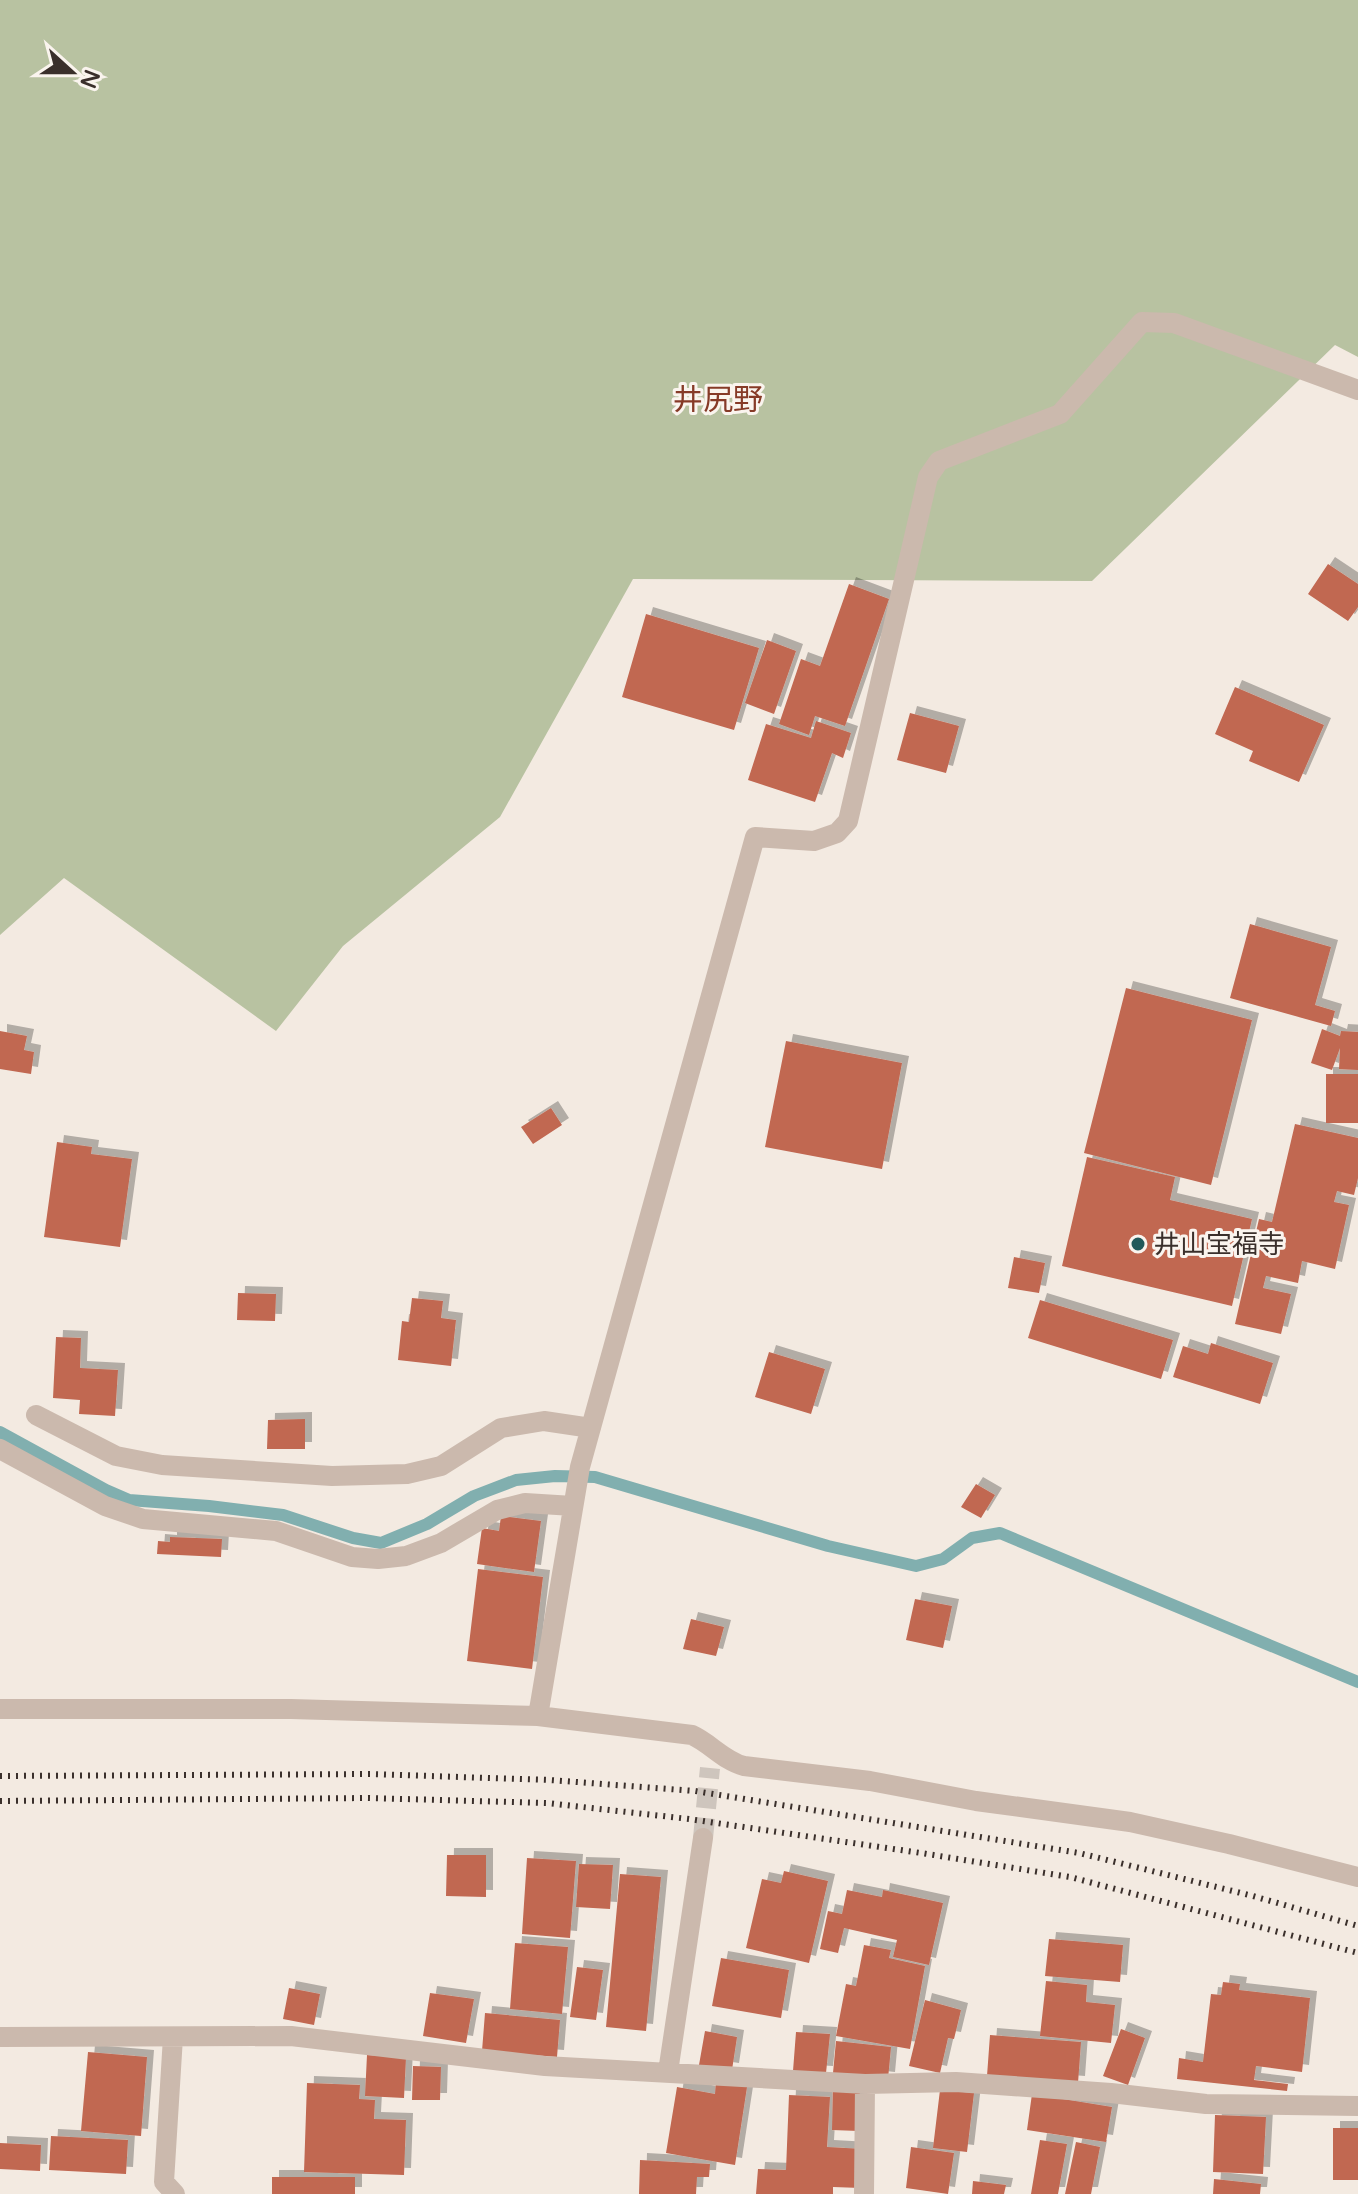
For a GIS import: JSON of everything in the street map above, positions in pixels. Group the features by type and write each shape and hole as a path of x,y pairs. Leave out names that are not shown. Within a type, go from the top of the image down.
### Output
{"street":[{"path":"538,1716 579,1475 755,837 814,841 837,833 848,821 928,477 939,461 1060,414 1142,322 1174,323 1358,390"},
{"path":"36,1415 116,1456 162,1465 332,1476 407,1474 441,1466 501,1428 544,1421 591,1428"},
{"path":"0,1449 105,1506 143,1519 276,1531 352,1557 378,1559 406,1556 441,1543 497,1510 525,1503 573,1506"},
{"path":"0,1709 291,1709 538,1716 692,1735 702,1740 712,1759 744,1766 870,1781 976,1801 1130,1822 1358,1877"},
{"path":"668,2072 703,1838"},
{"path":"0,2037 291,2036 545,2066 865,2084 956,2082 1111,2093 1206,2104 1358,2106"},
{"path":"173,2037 164,2182 175,2194"},
{"path":"864,2194 865,2084"}],"green space":[{"path":"0,0 1358,0 1358,357 1335,345 1092,581 633,579 500,817 343,946 276,1031 64,878 0,935"}],"building":[{"path":"1328,564 1358,584 1358,607 1348,621 1308,594"},
{"path":"849,584 889,599 845,726 815,716 809,735 779,724 801,659 820,666"},
{"path":"646,614 759,648 734,730 622,697"},
{"path":"767,640 796,651 774,714 745,703"},
{"path":"1235,687 1324,725 1299,782 1249,761 1253,751 1215,734"},
{"path":"910,713 959,726 946,773 897,760"},
{"path":"816,721 851,733 843,758 832,753 815,802 748,780 766,724 811,738"},
{"path":"1250,924 1331,947 1315,1005 1335,1011 1331,1026 1230,998"},
{"path":"1126,988 1252,1020 1211,1185 1084,1153"},
{"path":"1322,1029 1340,1036 1341,1031 1358,1032 1358,1070 1339,1069 1340,1048 1332,1070 1311,1063"},
{"path":"0,1031 27,1036 24,1050 34,1052 31,1074 0,1069"},
{"path":"786,1041 902,1063 882,1169 765,1147"},
{"path":"1326,1074 1358,1074 1358,1123 1326,1123"},
{"path":"551,1108 562,1125 533,1144 521,1127"},
{"path":"1295,1124 1358,1138 1358,1178 1354,1195 1337,1191 1334,1202 1349,1205 1335,1269 1302,1261 1298,1283 1266,1276 1263,1288 1291,1294 1281,1334 1235,1324 1259,1219 1272,1222"},
{"path":"57,1142 92,1147 91,1154 132,1159 120,1247 44,1237"},
{"path":"1087,1157 1175,1177 1170,1200 1252,1219 1232,1306 1062,1266"},
{"path":"1014,1257 1045,1263 1039,1293 1008,1288"},
{"path":"238,1293 276,1294 275,1321 237,1320"},
{"path":"412,1298 443,1301 441,1318 456,1320 451,1366 398,1360 402,1321 409,1322"},
{"path":"1040,1300 1173,1340 1161,1379 1028,1338"},
{"path":"56,1337 81,1338 80,1368 118,1370 115,1416 79,1414 80,1400 53,1398"},
{"path":"1211,1343 1273,1363 1260,1404 1173,1377 1183,1346 1208,1354"},
{"path":"769,1352 825,1369 811,1414 755,1397"},
{"path":"305,1419 305,1449 267,1449 268,1420"},
{"path":"976,1484 995,1495 981,1518 961,1507"},
{"path":"501,1516 541,1521 534,1572 477,1564 482,1528 499,1531"},
{"path":"170,1537 222,1539 221,1557 157,1554 158,1541 170,1542"},
{"path":"478,1569 543,1577 532,1669 467,1661"},
{"path":"915,1599 952,1606 943,1648 906,1640"},
{"path":"691,1619 724,1627 716,1656 683,1649"},
{"path":"447,1855 486,1855 486,1897 446,1896"},
{"path":"527,1858 576,1861 570,1938 522,1934"},
{"path":"579,1864 613,1865 610,1909 576,1907"},
{"path":"784,1871 828,1881 809,1963 746,1948 762,1879 781,1883"},
{"path":"620,1874 661,1877 646,2031 606,2027"},
{"path":"847,1890 882,1897 883,1890 943,1903 929,1965 893,1957 897,1940 844,1928 838,1953 820,1949 828,1911 842,1914"},
{"path":"1049,1939 1123,1945 1120,1982 1045,1976"},
{"path":"515,1943 568,1947 562,2014 510,2009"},
{"path":"864,1945 891,1950 889,1958 925,1966 910,2049 836,2036 846,1984 856,1986"},
{"path":"721,1958 789,1970 781,2018 712,2006"},
{"path":"577,1967 603,1970 596,2020 570,2017"},
{"path":"1046,1981 1087,1985 1086,2002 1115,2005 1111,2043 1040,2036"},
{"path":"1223,1982 1240,1984 1239,1990 1310,1998 1302,2072 1256,2066 1254,2080 1288,2084 1287,2091 1177,2079 1179,2058 1203,2062 1211,1994 1221,1995"},
{"path":"289,1988 320,1994 314,2025 283,2019"},
{"path":"430,1993 474,1999 466,2043 423,2036"},
{"path":"925,2000 961,2010 954,2039 948,2038 940,2073 909,2066"},
{"path":"485,2013 560,2020 557,2057 482,2051"},
{"path":"1121,2029 1145,2038 1128,2085 1103,2076"},
{"path":"705,2031 737,2037 732,2070 699,2065"},
{"path":"796,2032 830,2034 826,2073 793,2071"},
{"path":"990,2035 1081,2042 1078,2083 987,2076"},
{"path":"836,2041 891,2047 888,2079 833,2073"},
{"path":"88,2052 147,2057 141,2136 81,2131"},
{"path":"367,2055 406,2057 404,2098 365,2096"},
{"path":"413,2066 441,2067 440,2100 412,2100"},
{"path":"716,2082 747,2087 735,2165 666,2153 677,2087 715,2094"},
{"path":"307,2083 360,2085 359,2099 375,2100 374,2119 406,2120 404,2175 304,2172"},
{"path":"833,2088 860,2089 859,2131 832,2130"},
{"path":"940,2090 974,2093 967,2152 933,2148"},
{"path":"1032,2094 1112,2107 1106,2142 1027,2130"},
{"path":"789,2095 830,2097 827,2147 863,2149 861,2188 833,2187 833,2194 756,2194 758,2169 786,2170"},
{"path":"1215,2115 1266,2117 1263,2174 1213,2172"},
{"path":"1333,2128 1358,2128 1358,2180 1333,2180"},
{"path":"51,2136 128,2140 126,2174 49,2170"},
{"path":"1040,2140 1067,2144 1058,2194 1031,2194"},
{"path":"1076,2142 1100,2147 1091,2194 1065,2194"},
{"path":"0,2143 41,2145 40,2171 0,2169"},
{"path":"911,2147 954,2153 948,2194 906,2188"},
{"path":"640,2160 710,2164 709,2177 697,2177 696,2194 639,2194"},
{"path":"272,2177 355,2177 355,2194 272,2194"},
{"path":"1214,2179 1261,2184 1260,2194 1213,2194"},
{"path":"973,2181 1006,2185 1004,2194 972,2194"}],"waterway":[{"path":"0,1432 129,1500 283,1515 353,1538 381,1543 427,1524 474,1496 516,1480 555,1476 595,1477 828,1546 916,1566 943,1559 972,1538 1000,1533 1358,1682"}],"tunnel":[{"path":"703,1838 710,1768"}],"railway":[{"path":"0,1776 370,1774 550,1780 695,1791 1079,1853 1253,1896 1358,1926"},
{"path":"0,1801 368,1798 547,1803 689,1819 1070,1877 1358,1953"}],"place":[{"name":"井山宝福寺","path":"1138,1244"}],"district":[{"name":"井尻野","path":"718,400"}]}
